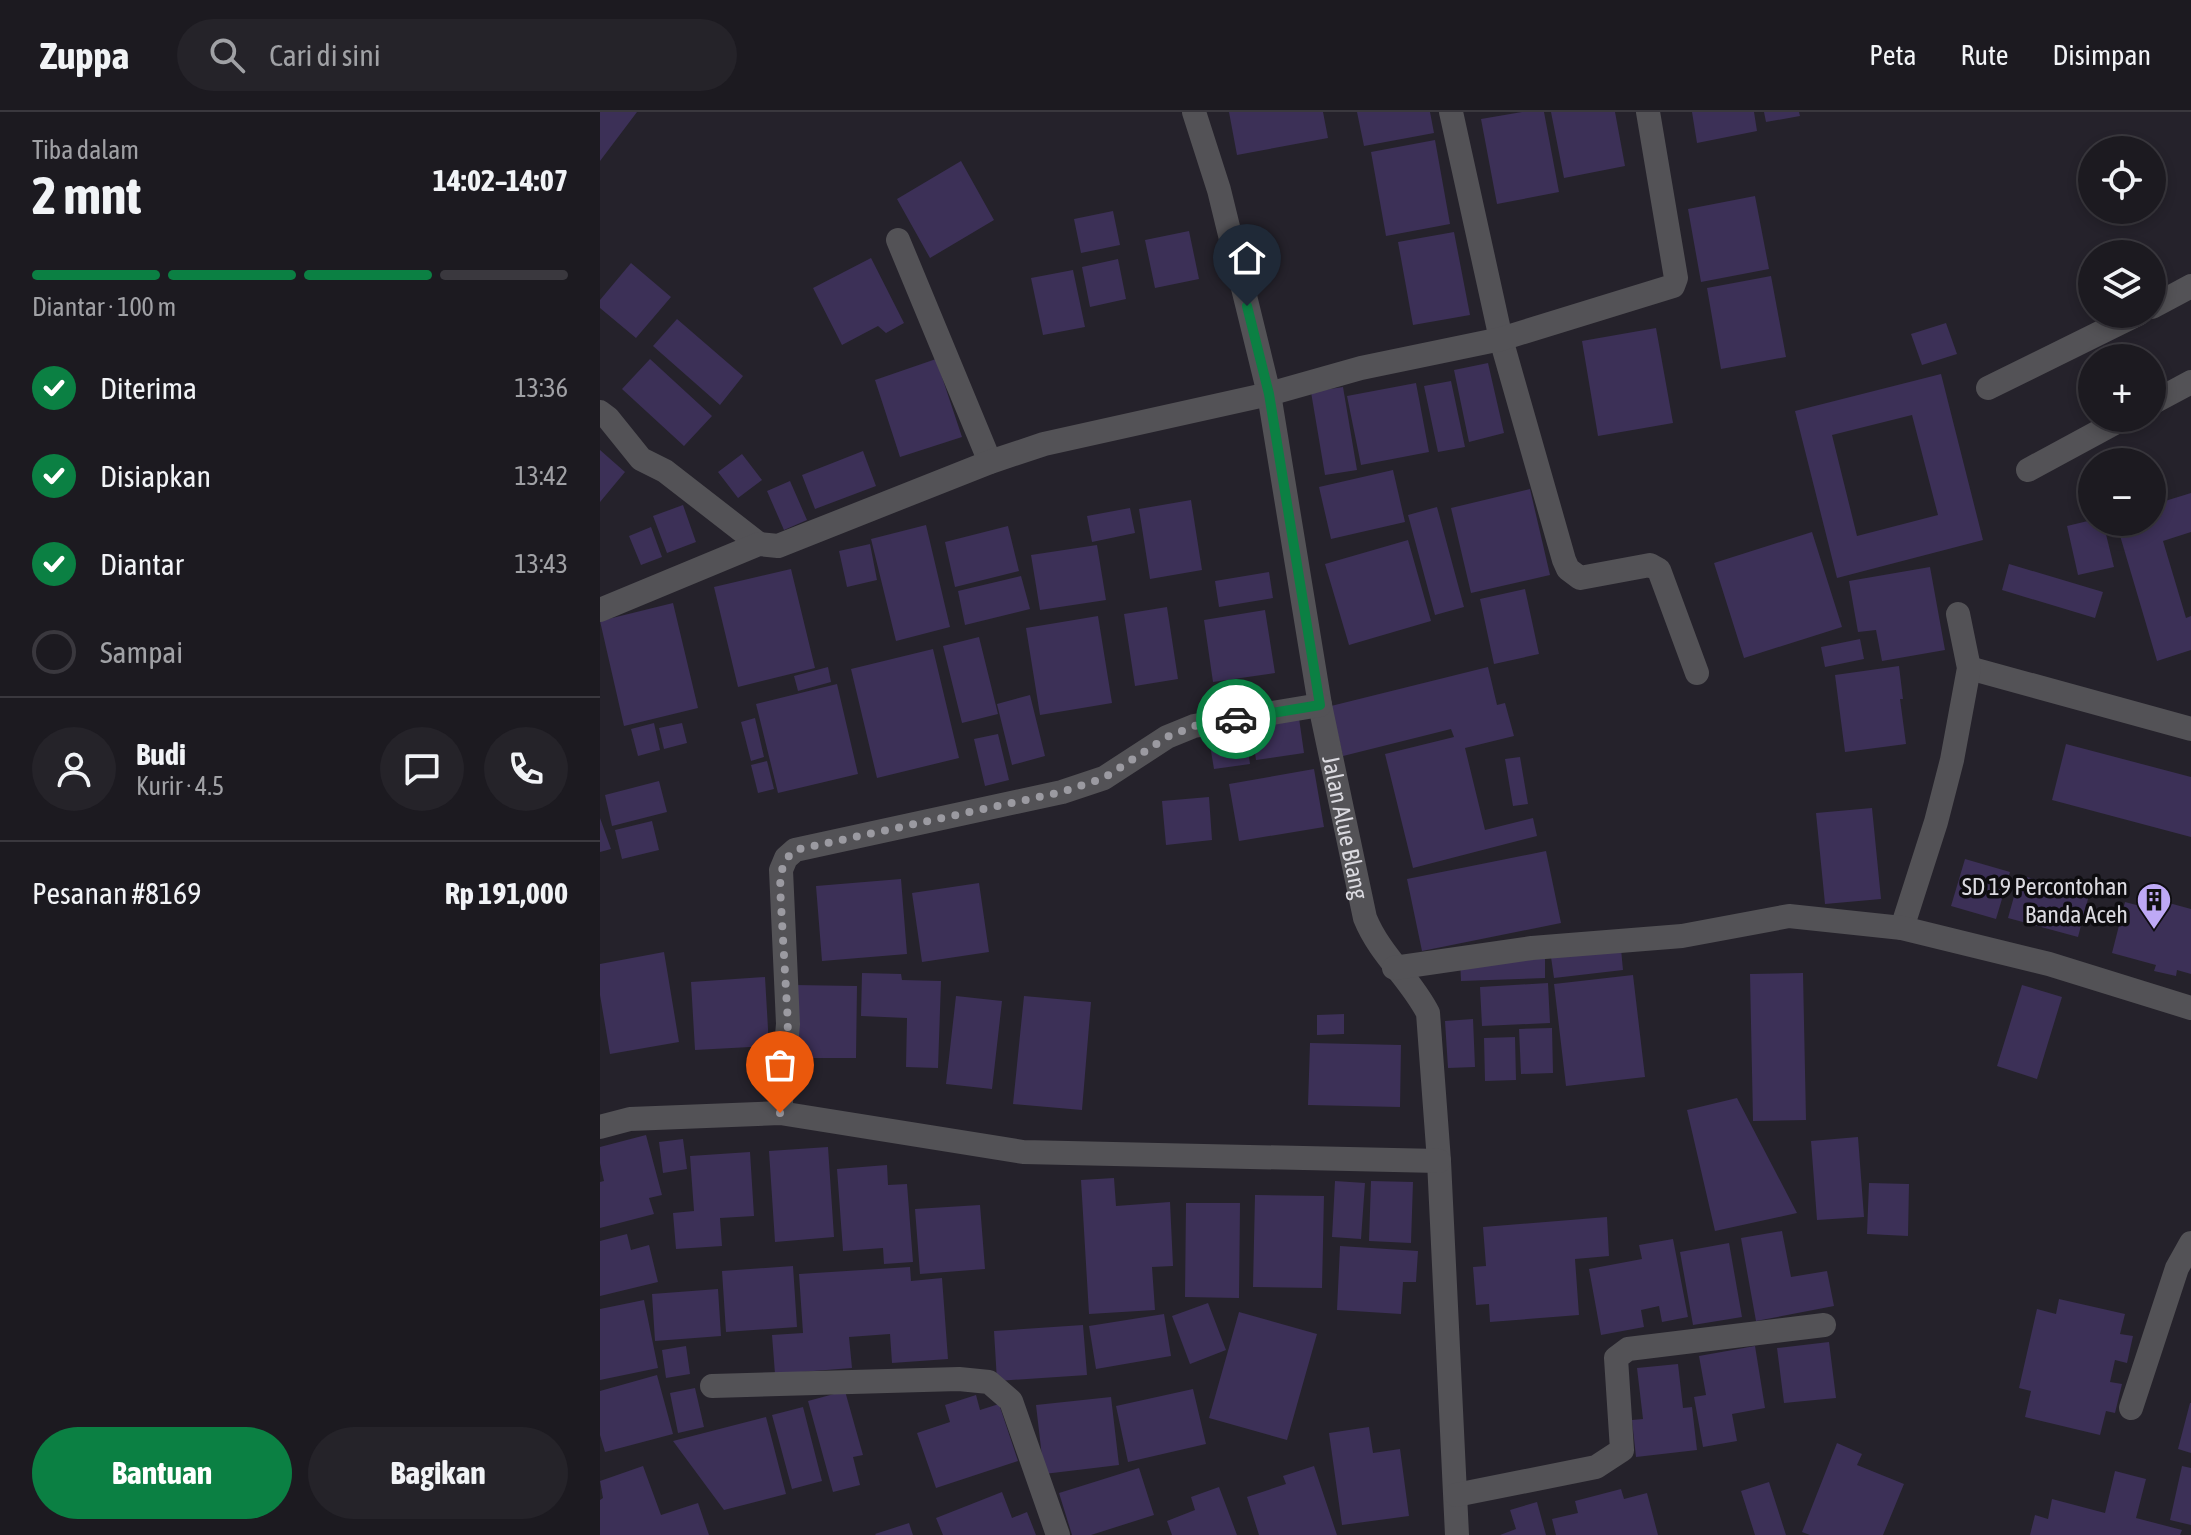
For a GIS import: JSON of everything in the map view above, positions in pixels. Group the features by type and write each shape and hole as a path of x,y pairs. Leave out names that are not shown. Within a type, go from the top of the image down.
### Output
{"street":[{"name":"Jalan Alue Blang","path":"1194,112 1219,190 1269,394 1320,705 1365,918 1373,938 1394,968 1419,995 1428,1013 1439,1161 1457,1535"},
{"path":"1451,112 1501,339 1568,569 1580,578 1650,565 1659,570 1697,673"},
{"path":"600,610 759,544 778,546 990,462 1044,444 1269,394 1361,368 1501,339 1674,285 1676,278 1648,112"},
{"path":"898,240 990,462"},
{"path":"2166,299 2191,286"},
{"path":"1988,388 2110,328"},
{"path":"2166,395 2191,382"},
{"path":"600,412 641,459 665,471 759,544"},
{"path":"2028,470 2098,432"},
{"path":"1902,928 1940,807 1969,668 1958,614"},
{"path":"1969,668 2191,729"},
{"path":"780,1113 788,1024 781,870 786,858 795,850 1062,792 1104,778 1167,737 1194,726 1320,705"},
{"path":"1394,968 1532,948 1682,936 1789,916 1902,928 2049,964 2191,1008"},
{"path":"600,1127 630,1119 780,1113 1023,1152 1439,1161"},
{"path":"2131,1408 2177,1268 2191,1243"},
{"path":"1456,1495 1596,1467 1622,1450 1616,1358 1628,1349 1824,1325"},
{"path":"712,1386 959,1379 989,1382 1011,1401 1058,1535"}],"building":[{"path":"600,112 637,112 600,161"},
{"path":"1229,112 1323,112 1328,138 1237,155"},
{"path":"1357,112 1430,112 1434,133 1364,146"},
{"path":"1522,112 1544,112 1559,192 1497,204 1481,119"},
{"path":"1551,112 1615,112 1625,166 1564,178"},
{"path":"1692,112 1754,112 1757,131 1697,143"},
{"path":"1764,112 1799,112 1800,116 1766,122"},
{"path":"1435,140 1450,224 1386,236 1371,152"},
{"path":"961,161 994,220 930,258 897,199"},
{"path":"1755,196 1769,269 1701,282 1688,209"},
{"path":"1113,211 1120,245 1081,253 1074,219"},
{"path":"1189,231 1199,279 1155,288 1145,240"},
{"path":"1454,232 1470,315 1413,325 1398,242"},
{"path":"871,258 904,323 886,333 878,326 842,345 813,288"},
{"path":"1118,259 1126,299 1090,307 1082,267"},
{"path":"631,263 671,297 636,338 600,308 600,300"},
{"path":"1073,270 1085,327 1043,335 1031,278"},
{"path":"1771,276 1786,357 1721,369 1707,288"},
{"path":"677,319 743,376 720,405 653,346"},
{"path":"1946,323 1957,354 1922,365 1911,334"},
{"path":"1656,328 1673,423 1598,436 1582,341"},
{"path":"650,359 712,416 684,446 622,389"},
{"path":"936,359 962,437 900,457 875,380"},
{"path":"1488,363 1504,433 1469,442 1454,370"},
{"path":"1941,374 1983,540 1837,578 1795,411","holes":["1912,415 1938,515 1857,536 1832,435"]},
{"path":"1451,381 1465,447 1438,452 1424,386"},
{"path":"1416,383 1429,452 1361,465 1347,396"},
{"path":"1343,387 1357,470 1325,475 1311,392"},
{"path":"600,450 625,472 600,502"},
{"path":"863,451 876,486 815,509 802,475"},
{"path":"742,454 762,480 738,498 718,472"},
{"path":"1393,470 1405,522 1331,539 1319,487"},
{"path":"790,481 807,520 784,530 767,491"},
{"path":"1530,489 1550,575 1471,593 1451,508"},
{"path":"2191,493 2191,532 2163,541 2186,618 2191,616 2191,650 2157,661 2120,536 2166,536 2166,501"},
{"path":"1191,500 1202,570 1150,579 1139,509"},
{"path":"683,505 696,542 667,553 653,516"},
{"path":"1437,507 1464,607 1435,615 1408,515"},
{"path":"1130,508 1135,533 1092,542 1087,516"},
{"path":"2078,523 2078,536 2106,536 2114,567 2078,575 2067,526"},
{"path":"926,525 950,627 896,641 871,539"},
{"path":"1008,526 1019,571 955,587 945,542"},
{"path":"651,527 662,557 641,565 629,536"},
{"path":"1812,532 1842,627 1744,658 1714,563"},
{"path":"1408,540 1431,621 1349,645 1325,564"},
{"path":"870,544 877,580 847,587 839,551"},
{"path":"1097,545 1106,600 1040,610 1031,555"},
{"path":"2009,564 2103,592 2095,618 2002,590"},
{"path":"1930,567 1945,650 1882,661 1876,630 1858,632 1849,581"},
{"path":"791,569 815,668 738,687 714,587"},
{"path":"1269,572 1273,598 1219,607 1215,581"},
{"path":"1021,576 1030,609 965,625 958,591"},
{"path":"1525,589 1539,654 1494,664 1480,599"},
{"path":"673,603 698,708 624,726 600,621"},
{"path":"1167,607 1178,679 1135,686 1124,614"},
{"path":"1265,610 1275,673 1213,682 1204,620"},
{"path":"1098,616 1112,703 1040,715 1026,628"},
{"path":"979,637 998,714 962,723 943,646"},
{"path":"1860,639 1864,659 1825,667 1821,647"},
{"path":"933,649 959,758 877,778 851,669"},
{"path":"1899,666 1906,744 1845,752 1835,675"},
{"path":"828,667 831,682 798,691 794,676"},
{"path":"1488,667 1497,705 1505,703 1514,736 1465,748 1485,830 1533,818 1537,836 1413,868 1385,754 1454,737 1451,729 1343,756 1331,706"},
{"path":"837,684 858,774 778,793 756,704"},
{"path":"1030,695 1045,756 1012,765 997,704"},
{"path":"755,718 764,757 751,761 741,722"},
{"path":"1299,718 1304,753 1256,760 1251,725"},
{"path":"1244,722 1250,764 1214,769 1207,727"},
{"path":"654,723 660,750 638,756 631,729"},
{"path":"682,723 687,743 664,749 659,728"},
{"path":"998,734 1009,780 985,786 974,739"},
{"path":"2066,744 2191,777 2191,837 2052,800"},
{"path":"1520,757 1528,804 1513,806 1505,759"},
{"path":"767,761 774,789 758,793 751,765"},
{"path":"1314,769 1324,827 1239,841 1229,784"},
{"path":"659,781 667,812 612,826 605,795"},
{"path":"1209,797 1212,840 1166,845 1162,801"},
{"path":"1872,808 1881,899 1825,904 1816,813"},
{"path":"600,818 611,849 600,852"},
{"path":"652,821 659,850 622,859 615,830"},
{"path":"1546,851 1561,923 1422,951 1407,879"},
{"path":"1965,859 2010,872 1996,919 1951,906"},
{"path":"2020,875 2089,895 2078,937 2008,918"},
{"path":"901,879 907,954 822,961 816,886"},
{"path":"979,883 989,952 922,962 912,893"},
{"name":"SD 19 Percontohan Banda Aceh","path":"2147,897 2191,909 2191,974 2177,970 2176,976 2154,971 2156,965 2112,953 2125,902 2144,907"},
{"path":"1621,949 1623,970 1554,978 1551,957"},
{"path":"664,952 679,1042 610,1054 600,995 600,964"},
{"path":"1545,956 1545,978 1461,981 1460,959"},
{"path":"862,973 901,974 902,980 941,981 938,1068 906,1067 907,1018 861,1016"},
{"path":"1803,973 1806,1120 1753,1121 1750,974"},
{"path":"1633,975 1645,1077 1566,1086 1554,984"},
{"path":"765,977 769,1046 695,1050 691,982"},
{"path":"1548,983 1550,1023 1482,1026 1480,987"},
{"path":"794,985 857,986 856,1058 793,1058"},
{"path":"2022,985 2062,997 2037,1079 1997,1066"},
{"path":"956,996 1002,1001 992,1089 946,1084"},
{"path":"1024,996 1091,1002 1082,1110 1013,1104"},
{"path":"1344,1014 1344,1034 1317,1035 1317,1015"},
{"path":"1473,1019 1475,1067 1448,1068 1445,1021"},
{"path":"1552,1028 1553,1073 1521,1074 1519,1029"},
{"path":"1515,1037 1516,1080 1485,1081 1484,1038"},
{"path":"1310,1043 1401,1045 1400,1107 1308,1105"},
{"path":"1737,1098 1797,1213 1715,1231 1687,1110"},
{"path":"646,1135 662,1195 649,1198 654,1214 600,1228 600,1182 604,1181 600,1147"},
{"path":"1858,1137 1864,1217 1817,1220 1811,1141"},
{"path":"683,1139 687,1169 663,1173 659,1142"},
{"path":"828,1147 834,1237 775,1242 769,1151"},
{"path":"750,1152 754,1216 720,1218 722,1246 676,1249 673,1213 694,1211 690,1156"},
{"path":"887,1165 888,1185 907,1184 913,1262 884,1264 883,1248 843,1251 837,1169"},
{"path":"1114,1178 1116,1206 1170,1202 1173,1266 1152,1267 1155,1310 1089,1314 1081,1180"},
{"path":"1335,1181 1365,1183 1361,1239 1332,1237"},
{"path":"1371,1181 1413,1182 1411,1243 1369,1241"},
{"path":"1869,1183 1909,1184 1908,1236 1867,1234"},
{"path":"1255,1195 1324,1196 1322,1288 1253,1287"},
{"path":"1186,1203 1240,1203 1239,1298 1185,1297"},
{"path":"980,1205 985,1269 920,1274 915,1209"},
{"path":"1607,1217 1609,1256 1575,1259 1579,1315 1490,1322 1489,1304 1476,1305 1473,1267 1486,1266 1483,1227"},
{"path":"1782,1231 1791,1277 1827,1271 1834,1306 1756,1321 1741,1238"},
{"path":"627,1234 631,1250 649,1245 658,1282 600,1296 600,1241"},
{"path":"1673,1239 1688,1317 1662,1322 1659,1306 1641,1310 1644,1327 1601,1335 1589,1269 1642,1259 1639,1245"},
{"path":"1729,1243 1742,1317 1693,1325 1680,1252"},
{"path":"1340,1246 1418,1251 1416,1282 1403,1282 1401,1314 1337,1310"},
{"path":"793,1266 797,1327 726,1332 722,1271"},
{"path":"910,1267 911,1281 942,1278 948,1359 892,1363 890,1334 849,1337 852,1368 775,1374 772,1335 803,1333 799,1274"},
{"path":"718,1289 721,1336 655,1341 652,1294"},
{"path":"2059,1299 2125,1314 2120,1334 2133,1336 2127,1363 2115,1360 2110,1382 2122,1384 2115,1413 2106,1411 2100,1435 2025,1417 2031,1391 2019,1388 2037,1309 2056,1314"},
{"path":"644,1300 658,1368 600,1380 600,1309"},
{"path":"1208,1303 1226,1350 1190,1364 1172,1316"},
{"path":"1239,1312 1317,1334 1287,1440 1209,1418"},
{"path":"1164,1314 1171,1356 1096,1369 1089,1326"},
{"path":"1083,1325 1087,1375 997,1381 994,1331"},
{"path":"1829,1342 1836,1398 1784,1403 1777,1348"},
{"path":"686,1346 690,1374 666,1378 662,1350"},
{"path":"1755,1346 1765,1408 1732,1414 1737,1441 1703,1447 1694,1397 1706,1395 1699,1356"},
{"path":"1678,1364 1683,1408 1692,1407 1697,1450 1636,1457 1632,1420 1643,1419 1637,1368"},
{"path":"657,1375 673,1434 605,1452 600,1435 600,1391"},
{"path":"695,1388 704,1427 678,1433 670,1393"},
{"path":"1193,1389 1206,1444 1128,1462 1116,1406"},
{"path":"845,1391 863,1455 853,1457 860,1485 833,1492 808,1401"},
{"path":"976,1395 980,1410 999,1404 1018,1461 936,1488 917,1433 950,1422 945,1405"},
{"path":"1111,1397 1119,1465 1044,1474 1036,1405"},
{"path":"2191,1403 2191,1453 2178,1449"},
{"path":"803,1407 822,1481 792,1489 772,1415"},
{"path":"766,1417 786,1494 724,1510 673,1441"},
{"path":"1369,1427 1373,1453 1400,1449 1409,1516 1342,1525 1329,1433"},
{"path":"1837,1443 1862,1454 1857,1465 1904,1484 1883,1535 1810,1535 1802,1532"},
{"path":"643,1466 661,1515 698,1503 709,1535 600,1535 600,1500 603,1498 600,1481"},
{"path":"1314,1466 1337,1535 1259,1535 1247,1497 1286,1484 1283,1476"},
{"path":"2182,1466 2191,1468 2191,1525 2170,1520"},
{"path":"1139,1468 1154,1515 1091,1535 1072,1535 1059,1493"},
{"path":"2115,1471 2146,1479 2136,1518 2182,1530 2180,1535 2030,1535 2035,1515 2048,1519 2052,1499 2105,1513"},
{"path":"1769,1482 1786,1535 1755,1535 1741,1491"},
{"path":"1219,1487 1237,1535 1172,1535 1167,1521 1195,1510 1191,1497"},
{"path":"1621,1489 1624,1499 1647,1493 1658,1535 1556,1535 1552,1519 1578,1513 1575,1501"},
{"path":"1002,1492 1012,1518 1027,1512 1036,1535 943,1535 936,1518"},
{"path":"1537,1502 1546,1535 1500,1535 1516,1529 1510,1510"},
{"path":"909,1523 913,1535 875,1534"}],"way so far":[{"path":"780,1113 788,1024 780,887 781,870 786,858 795,850 1062,792 1104,778 1167,737 1194,726 1236,719"}],"place":[{"name":"SD 19 Percontohan Banda Aceh","path":"2154,931"}],"route":[{"path":"1236,719 1320,705 1269,394 1247,306"}]}
